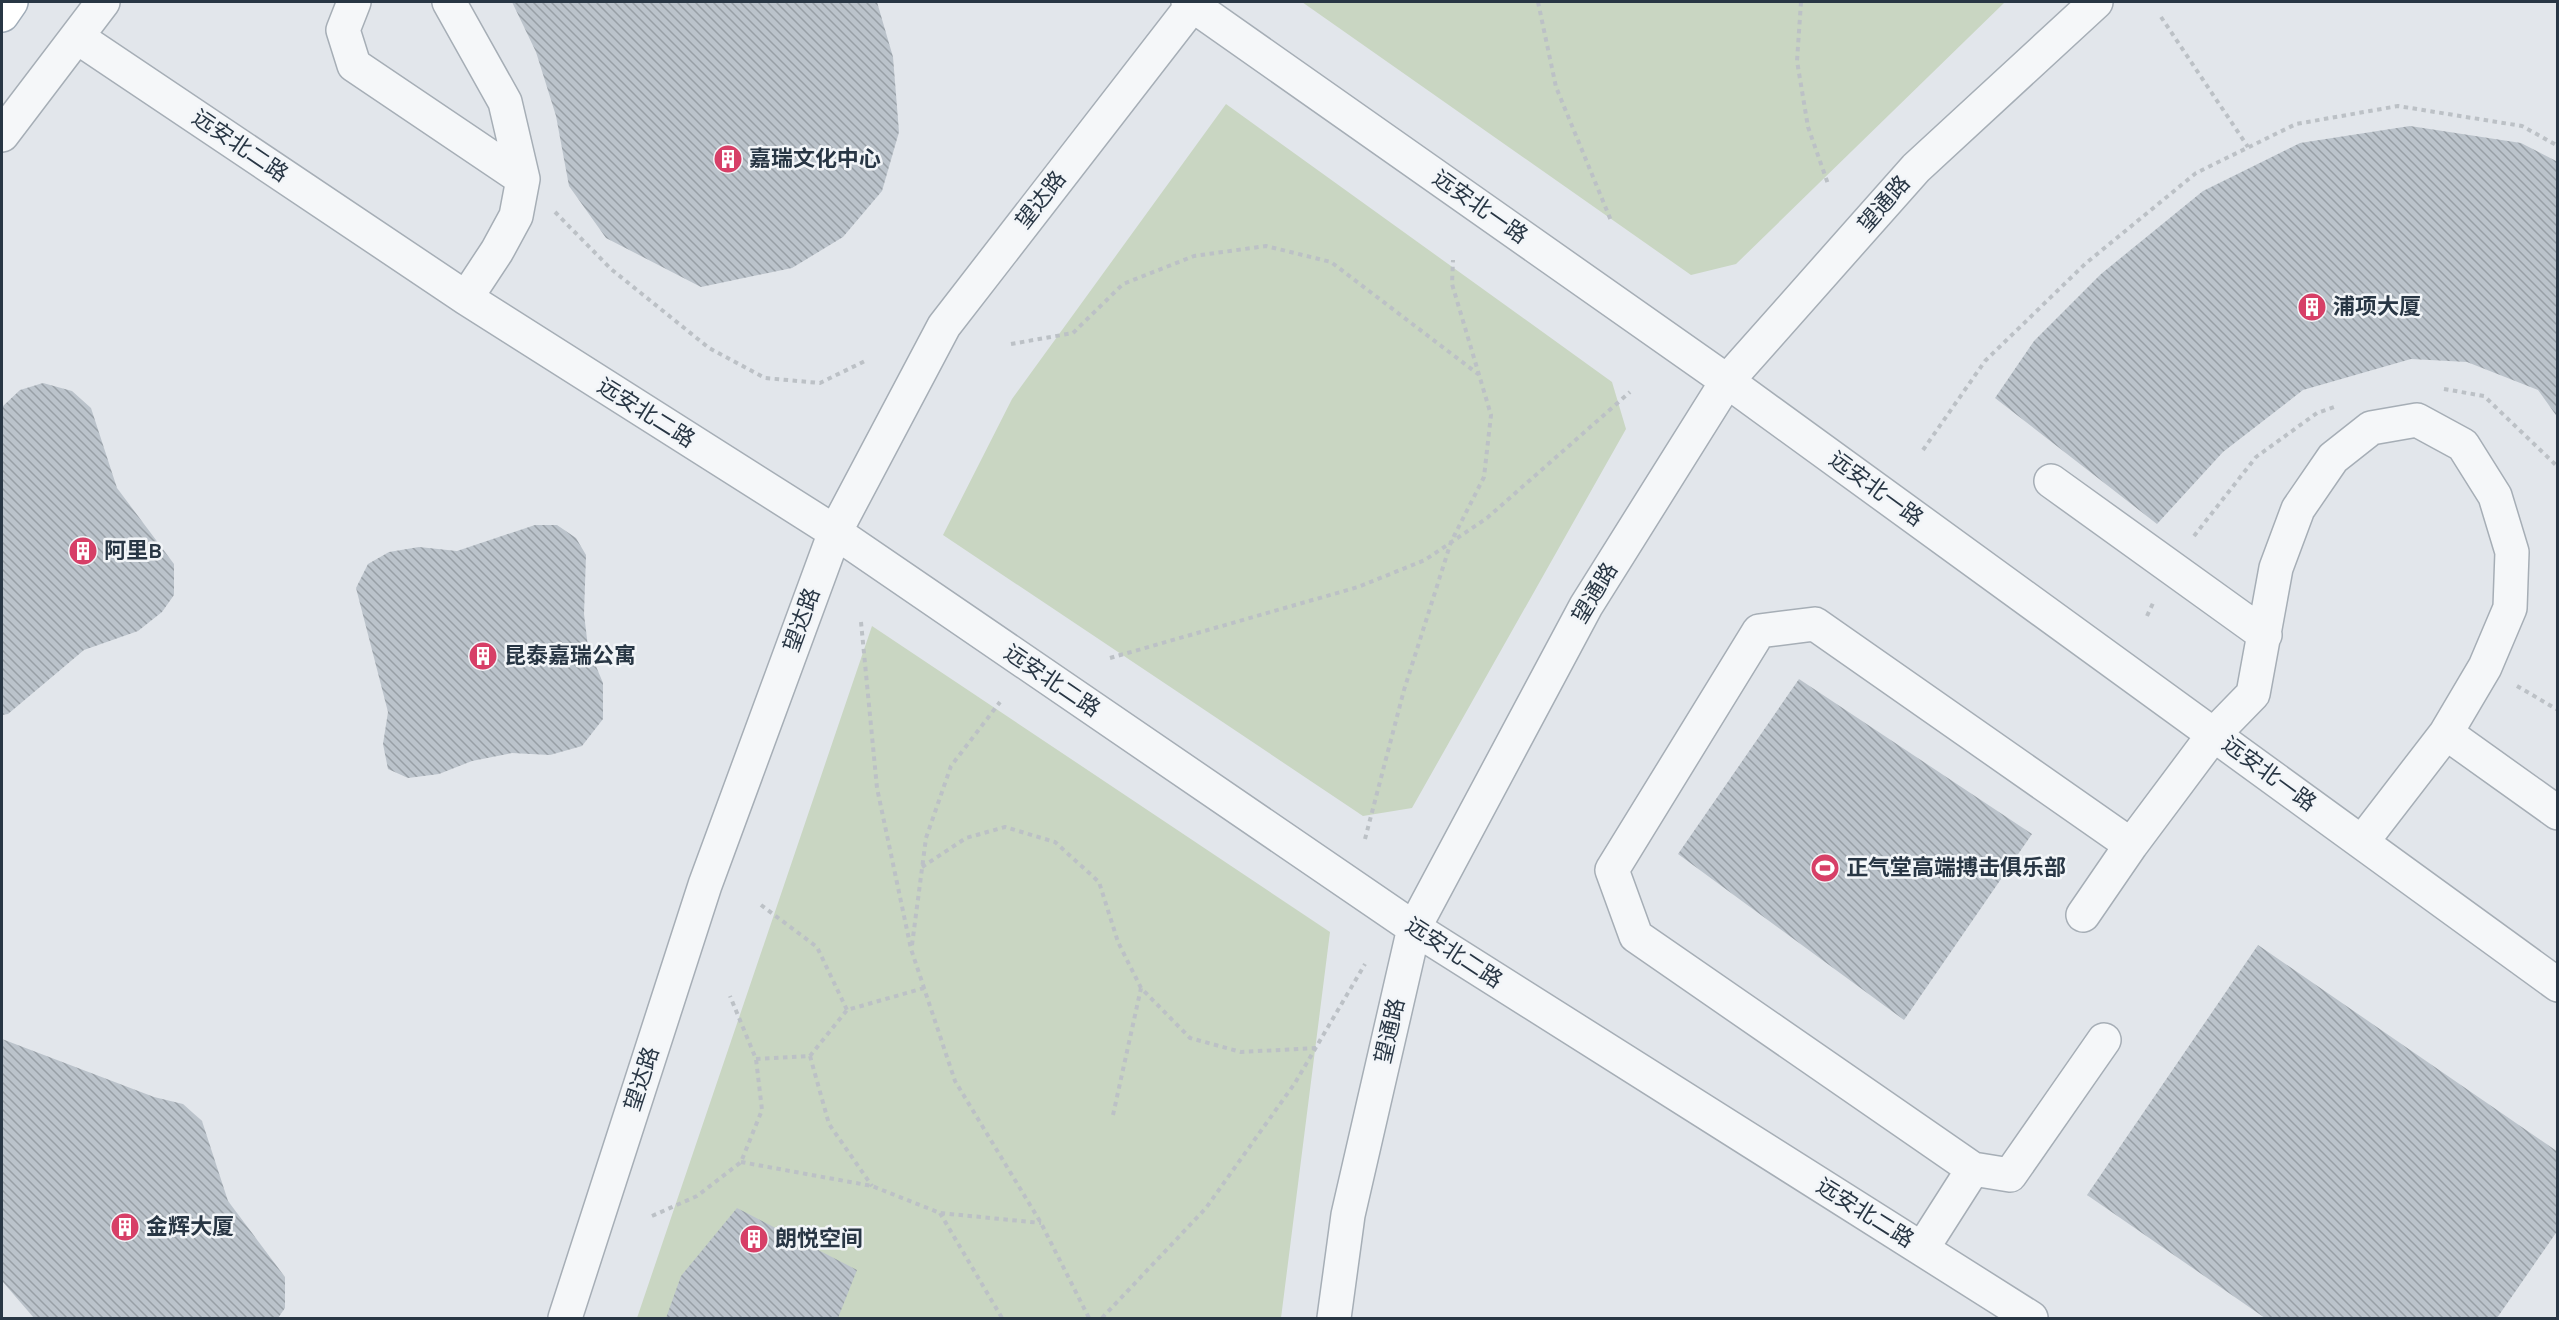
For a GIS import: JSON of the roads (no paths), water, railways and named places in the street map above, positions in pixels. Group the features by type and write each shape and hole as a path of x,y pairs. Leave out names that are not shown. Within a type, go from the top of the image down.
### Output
{"main road":[{"path":"2,15 11,2"}],"street":[{"path":"2,135 103,2"},
{"path":"354,2 343,30 354,65 523,179"},
{"path":"450,2 505,102 523,179 516,216 497,252 466,298"},
{"name":"望通路","path":"1334,1318 1348,1215 1414,928 1586,606 1727,381 1916,168 2096,2"},
{"name":"远安北一路","path":"1192,3 1727,381 2558,985"},
{"name":"望达路","path":"565,1318 705,885 835,532 944,326 1192,3"},
{"name":"远安北二路","path":"77,36 466,298 835,532 1414,928 2031,1318"},
{"path":"2083,915 2214,734 2253,694 2276,568 2298,509 2333,458 2371,428 2417,420 2463,445 2495,496 2512,552 2510,608 2485,667 2445,733 2362,842"},
{"path":"2051,480 2265,635"},
{"path":"2104,1040 2010,1175 1973,1169 1636,936 1612,870 1759,631 1815,624 2132,845"},
{"path":"2445,733 2558,813"},
{"path":"1922,1249 1973,1169"}],"place":[{"name":"嘉瑞文化中心","path":"728,159"},
{"name":"浦项大厦","path":"2312,307"},
{"name":"阿里B","path":"83,551"},
{"name":"昆泰嘉瑞公寓","path":"483,656"},
{"name":"正气堂高端搏击俱乐部","path":"1825,868"},
{"name":"金辉大厦","path":"125,1227"},
{"name":"朗悦空间","path":"754,1239"}]}
